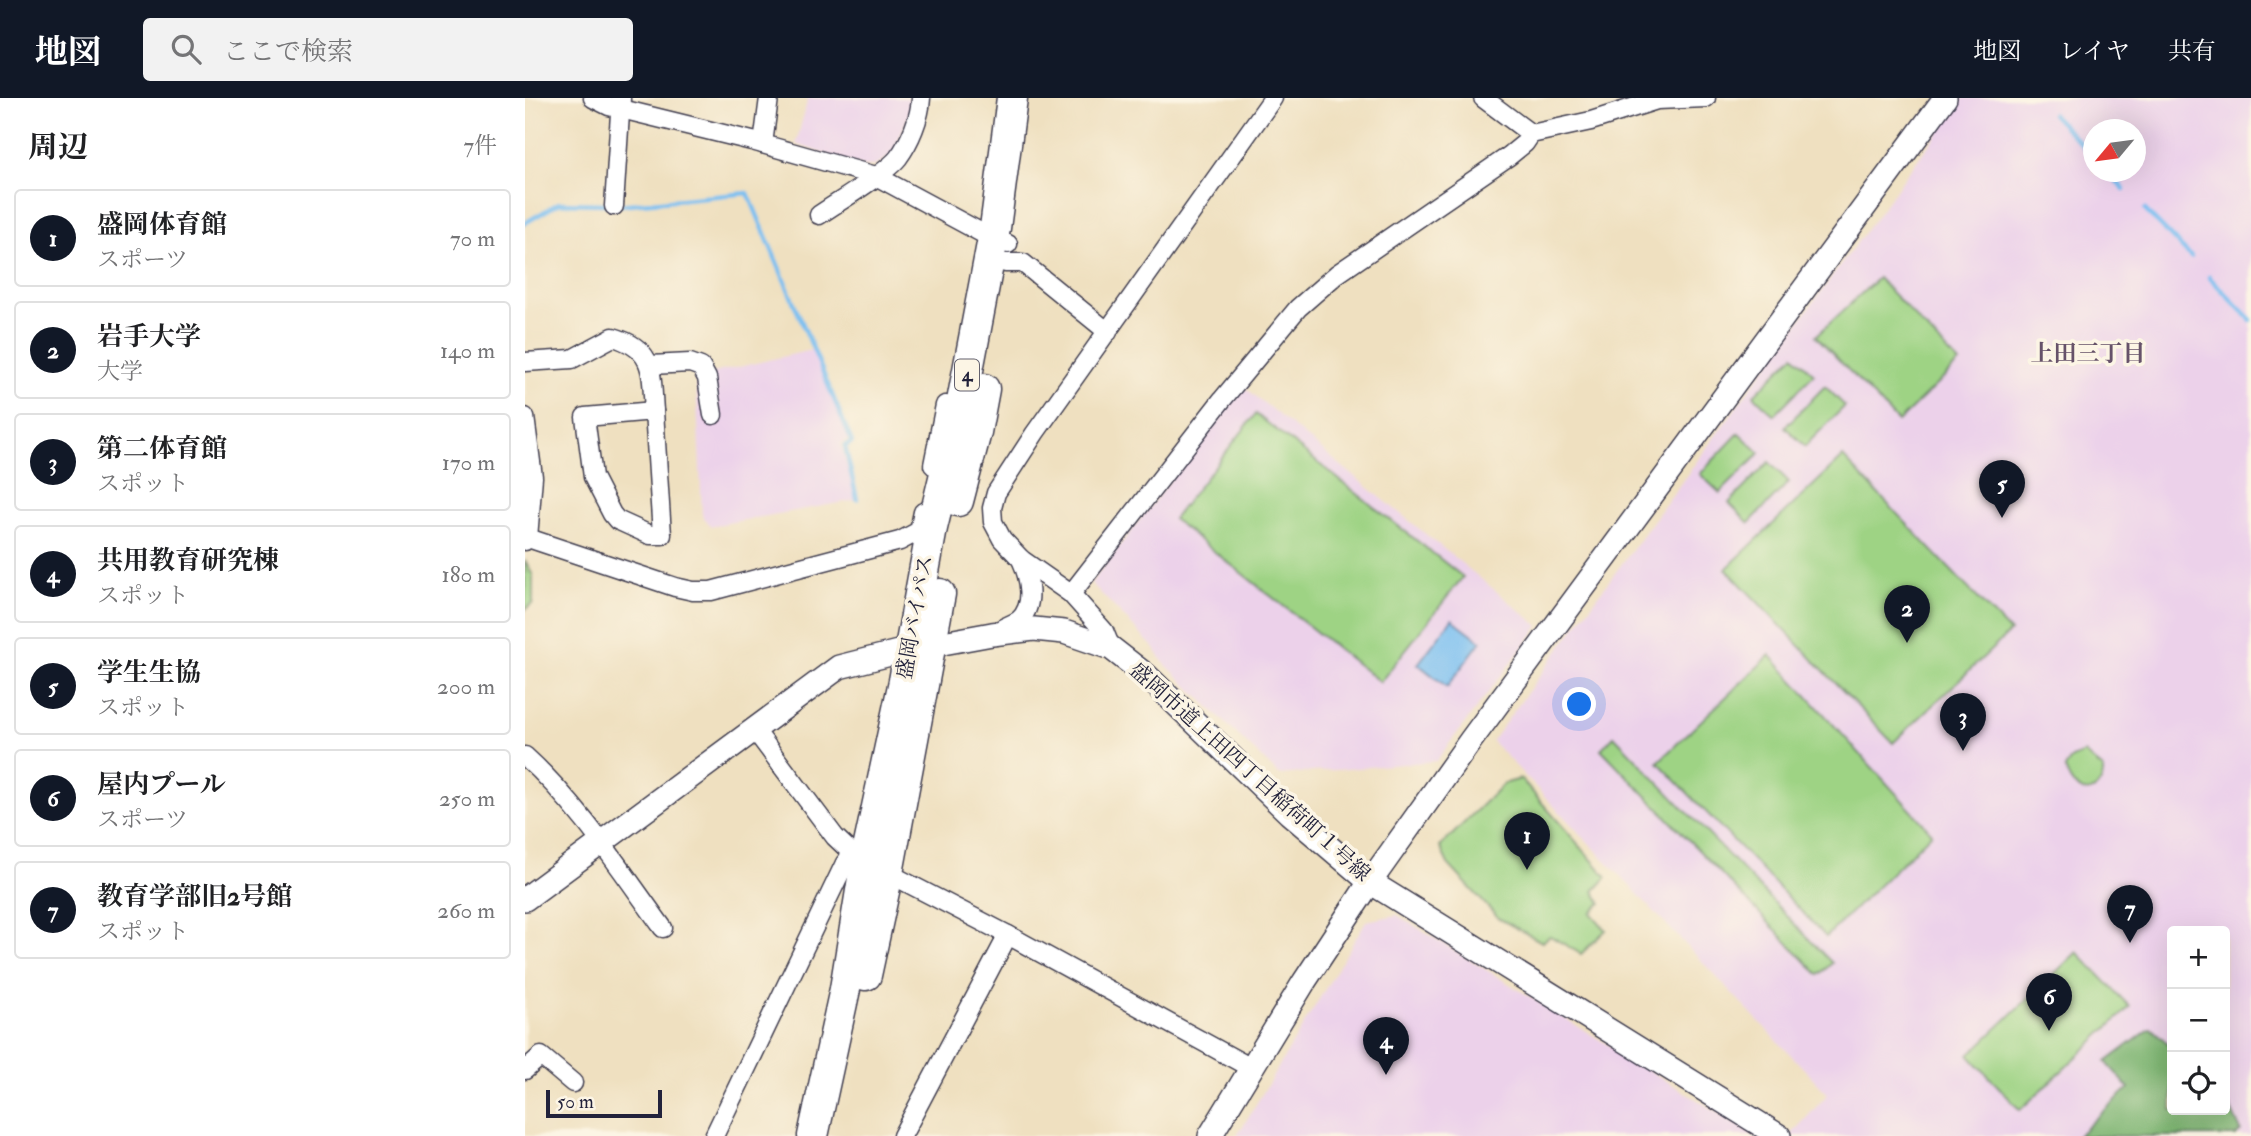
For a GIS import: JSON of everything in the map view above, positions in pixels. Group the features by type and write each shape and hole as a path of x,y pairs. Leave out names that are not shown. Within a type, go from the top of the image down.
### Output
{"highway":[{"name":"盛岡バイパス","path":"921,648 932,528 1002,248 1012,98"},
{"name":"盛岡バイパス","path":"813,1136 845,989 869,860 976,432 1026,98"},
{"name":"盛岡バイパス","path":"832,1136 869,860"}],"street":[{"path":"593,98 621,103 876,176 1002,248 1108,332"},
{"path":"763,144 769,98"},
{"path":"819,215 897,160 921,108 921,98"},
{"path":"1111,648 1100,625 1071,594 1021,559 1002,539 993,522 992,508 996,493 1273,98"},
{"path":"1483,98 1531,134"},
{"path":"1071,594 1221,401 1298,308 1337,274 1509,156 1525,143 1531,134 1591,121 1657,100 1706,98"},
{"path":"1210,1136 1304,982 1370,882 1471,740 1945,98"},
{"path":"615,203 621,103"},
{"path":"525,362 572,359 613,337 624,340 639,350 651,365 654,411 661,536 650,535 617,520 612,514 593,477 585,417 654,411"},
{"path":"651,365 690,363 701,367 707,378 713,415"},
{"path":"525,417 533,477 526,540 675,587 711,591 900,541 919,531 945,405 961,407"},
{"path":"992,634 1021,618 1027,604 1030,589 1028,575 1021,559"},
{"name":"盛岡市道上田四丁目稲荷町１号線","path":"525,899 839,667 992,634 1034,629 1064,632 1111,648 1147,676 1289,813 1370,882 1779,1136"},
{"path":"754,729 835,837 869,860 1251,1068"},
{"path":"525,756 544,774 601,842 663,928"},
{"path":"713,1136 845,863 869,860"},
{"path":"902,1136 1008,935"},
{"path":"525,1070 541,1056 573,1083"}],"shaded area":[{"path":"808,98 910,98 909,114 893,154 875,166 860,166 796,144"},
{"path":"1963,98 2251,98 2251,1136 1790,1136 1828,1094 1492,741"},
{"path":"812,350 849,439 841,444 856,500 711,526 702,515 696,377"},
{"path":"1243,386 1539,626 1436,761 1279,775 1163,662 1155,649 1091,583"},
{"path":"1397,915 1756,1136 1237,1136 1366,921"}],"green space":[{"path":"1878,278 1959,363 1898,422 1816,336"},
{"path":"1794,355 1814,374 1774,415 1754,395"},
{"path":"1825,386 1845,406 1805,446 1785,427"},
{"path":"1256,414 1463,577 1380,682 1173,519"},
{"path":"1739,433 1760,453 1720,493 1700,474"},
{"path":"1843,457 2010,632 1893,743 1726,569"},
{"path":"1769,462 1789,482 1749,523 1729,503"},
{"path":"525,560 533,576 533,603 525,610"},
{"path":"1770,655 1932,833 1826,937 1658,762"},
{"path":"1614,736 1832,963 1819,975 1601,749"},
{"path":"2084,753 2103,769 2100,784 2088,792 2073,784 2065,768 2072,758"},
{"path":"1521,779 1607,877 1594,891 1601,903 1591,913 1606,930 1581,954 1550,936 1542,942 1498,918 1448,864 1440,847 1503,784"},
{"path":"2077,952 2130,1007 2020,1110 1969,1055"},
{"path":"2151,1028 2167,1042 2167,1115 2230,1115 2230,1108 2241,1131 2236,1136 2077,1136 2129,1088 2106,1062"}],"water":[{"path":"1452,619 1481,641 1447,687 1418,664"}],"waterway":[{"path":"2052,114 2083,146"},
{"path":"2117,182 2124,189"},
{"path":"618,205 748,193 852,442 845,446 857,499"},
{"path":"525,223 559,203 609,204"},
{"path":"2145,210 2191,257"},
{"path":"2209,277 2251,320"}],"place":[{"name":"学生生協","path":"2002,518"},
{"name":"岩手大学","path":"1907,643"},
{"name":"第二体育館","path":"1963,751"},
{"name":"盛岡体育館","path":"1527,870"},
{"name":"教育学部旧2号館","path":"2130,943"},
{"name":"屋内プール","path":"2049,1031"},
{"name":"共用教育研究棟","path":"1386,1075"}],"district":[{"name":"上田三丁目","path":"2088,353"}]}
